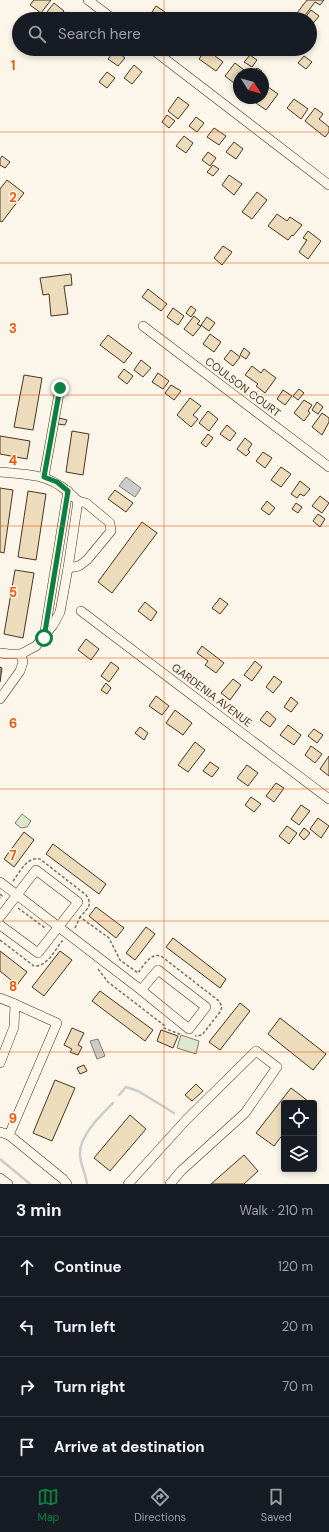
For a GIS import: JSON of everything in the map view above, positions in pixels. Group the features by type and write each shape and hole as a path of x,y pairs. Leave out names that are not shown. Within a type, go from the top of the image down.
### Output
{"street":[{"path":"88,0 104,12"},
{"path":"161,56 329,185"},
{"name":"COULSON COURT","path":"143,326 329,467"},
{"path":"44,477 60,388"},
{"path":"0,472 44,477 57,482 78,501 86,503 110,523 111,531 87,560 79,566 68,568"},
{"path":"44,638 68,491"},
{"path":"0,653 21,654 36,646 53,626 60,612 78,501"},
{"name":"GARDENIA AVENUE","path":"81,611 329,799"},
{"path":"0,699 20,671 23,662 21,654"},
{"path":"0,917 36,870 78,902 38,953 0,925"},
{"path":"0,882 14,900 141,990 189,1029 206,1007 158,970 141,990"},
{"path":"0,998 57,1023 9,1136"},
{"path":"0,1063 14,1026 15,1004"},
{"path":"128,1184 187,1119 256,1051 277,1067 245,1113 181,1171 170,1184"},
{"path":"0,1132 9,1136 63,1178 67,1184"},
{"path":"0,1178 8,1184"}],"path":[{"path":"1,896 14,900 55,930 62,941"}],"green space":[{"path":"22,814 31,821 27,827 21,828 15,823"},
{"path":"181,1035 199,1041 196,1054 177,1048"}],"shaded area":[{"path":"126,477 141,488 135,497 119,486"},
{"path":"98,1039 105,1056 97,1059 90,1041"}],"building":[{"path":"34,0 51,0 42,12 30,5"},
{"path":"307,0 324,0 320,5 315,2 308,12 298,12"},
{"path":"54,3 64,11 63,12 47,12"},
{"path":"156,6 165,12 152,12"},
{"path":"110,56 122,56 125,58 118,66 108,59"},
{"path":"201,56 215,56 223,62 216,71 199,59"},
{"path":"249,56 257,60 252,67 244,62"},
{"path":"304,56 312,62 306,69 298,63"},
{"path":"235,63 241,68 233,68 233,82 225,76"},
{"path":"134,65 142,72 132,84 124,78"},
{"path":"107,72 115,78 107,88 99,82"},
{"path":"269,88 278,94 266,110 257,104 269,104"},
{"path":"178,97 189,105 178,119 168,111"},
{"path":"294,99 308,109 301,119 287,108"},
{"path":"315,108 323,114 319,119 329,127 329,132 325,137 305,121"},
{"path":"167,115 175,121 169,128 162,122"},
{"path":"196,117 204,123 197,132 189,126"},
{"path":"214,128 226,136 219,145 207,137"},
{"path":"184,136 193,143 186,153 176,146"},
{"path":"234,142 243,149 236,159 226,152"},
{"path":"208,152 216,158 210,166 202,160"},
{"path":"2,156 10,162 5,168 0,165 0,159"},
{"path":"213,165 219,169 213,176 207,172"},
{"path":"229,175 242,184 234,195 222,185"},
{"path":"7,180 24,193 2,222 0,221 0,189"},
{"path":"257,192 267,200 252,219 242,212"},
{"path":"277,214 287,221 290,217 302,225 288,240 268,226"},
{"path":"308,231 321,241 308,259 299,252 307,240 303,238"},
{"path":"223,246 232,252 222,265 214,258"},
{"path":"71,274 72,285 64,286 68,314 51,316 49,294 43,295 40,278"},
{"path":"148,289 167,304 161,311 142,297"},
{"path":"191,306 196,310 191,317 186,313"},
{"path":"173,308 184,316 178,325 167,317"},
{"path":"194,316 200,321 197,324 201,326 193,336 184,329"},
{"path":"207,317 215,323 209,331 201,325"},
{"path":"210,334 221,342 214,352 203,344"},
{"path":"108,335 132,353 124,363 100,345"},
{"path":"244,348 250,353 246,359 240,355"},
{"path":"231,350 240,357 233,366 224,359"},
{"path":"141,360 151,368 143,377 134,370"},
{"path":"252,366 261,373 264,369 276,378 265,393 256,386 258,384 245,375"},
{"path":"124,369 133,376 127,384 118,377"},
{"path":"158,373 169,381 163,389 152,382"},
{"path":"24,375 42,378 33,430 14,427"},
{"path":"171,385 181,391 174,400 165,393"},
{"path":"299,389 304,393 298,400 293,396"},
{"path":"283,390 292,396 285,405 277,399"},
{"path":"190,398 201,406 193,415 198,419 191,427 177,415"},
{"path":"304,400 312,405 308,411 310,413 304,421 294,413"},
{"path":"317,402 323,407 318,414 312,410"},
{"path":"208,411 218,419 209,431 199,423"},
{"path":"322,413 329,418 329,422 322,435 312,427"},
{"path":"59,418 67,420 65,425 58,424"},
{"path":"227,425 236,433 230,441 220,434"},
{"path":"72,431 89,434 83,475 66,472"},
{"path":"208,434 213,438 206,447 201,443"},
{"path":"0,436 30,441 27,459 0,454"},
{"path":"245,438 252,444 248,450 250,452 246,456 237,449"},
{"path":"263,452 272,458 265,468 256,461"},
{"path":"281,467 291,474 281,487 271,480"},
{"path":"300,481 310,489 304,496 300,494 297,498 291,494"},
{"path":"0,488 13,490 4,553 0,552"},
{"path":"115,490 133,503 126,512 108,499"},
{"path":"28,491 46,494 36,560 18,557"},
{"path":"320,496 329,503 322,513 312,506"},
{"path":"267,501 275,508 269,515 261,509"},
{"path":"296,503 302,507 298,513 292,509"},
{"path":"318,514 325,519 320,527 313,521"},
{"path":"142,522 157,533 112,593 98,582"},
{"path":"15,570 34,573 23,638 4,634"},
{"path":"220,598 228,604 220,614 212,608"},
{"path":"145,602 157,612 151,621 138,611"},
{"path":"86,639 99,649 91,660 78,650"},
{"path":"202,646 224,663 216,673 205,665 208,661 197,653"},
{"path":"255,661 262,667 252,681 244,675"},
{"path":"111,662 119,668 109,682 101,676"},
{"path":"0,667 2,668 0,682"},
{"path":"274,676 282,682 273,693 266,687"},
{"path":"233,679 241,685 230,700 221,693"},
{"path":"106,683 111,688 107,694 101,690"},
{"path":"156,696 169,706 162,715 149,706"},
{"path":"291,697 298,703 291,712 284,707"},
{"path":"175,710 192,723 183,735 166,723"},
{"path":"267,711 276,719 270,727 260,720"},
{"path":"288,725 301,735 294,745 280,735"},
{"path":"140,727 148,733 144,740 135,733"},
{"path":"314,729 323,735 317,743 308,736"},
{"path":"195,742 205,750 188,772 178,765"},
{"path":"311,746 322,754 315,763 305,755"},
{"path":"329,756 329,776 320,769"},
{"path":"210,762 219,768 212,777 203,771"},
{"path":"247,765 258,773 248,786 237,778"},
{"path":"276,783 284,788 274,802 266,796"},
{"path":"251,797 261,804 254,812 245,805"},
{"path":"301,805 310,811 299,825 291,819"},
{"path":"318,818 329,826 321,838 310,829"},
{"path":"287,826 297,833 289,844 279,836"},
{"path":"304,828 310,833 304,840 299,835"},
{"path":"24,832 34,840 14,867 4,859"},
{"path":"53,844 106,884 99,894 46,854"},
{"path":"96,907 124,928 116,938 89,916"},
{"path":"146,927 155,934 135,960 126,953"},
{"path":"173,938 226,979 220,988 166,947"},
{"path":"0,951 27,972 17,985 0,971"},
{"path":"60,951 72,960 44,996 32,987"},
{"path":"100,991 153,1030 145,1041 92,1001"},
{"path":"240,1003 250,1011 220,1050 209,1042"},
{"path":"280,1018 326,1054 313,1070 268,1034"},
{"path":"72,1028 84,1033 78,1045 82,1047 78,1055 70,1052 72,1049 64,1045"},
{"path":"161,1030 178,1036 173,1048 157,1041"},
{"path":"84,1065 87,1071 80,1074 77,1068"},
{"path":"55,1080 75,1088 52,1141 33,1133"},
{"path":"196,1084 203,1091 192,1101 185,1095"},
{"path":"291,1088 307,1100 282,1100"},
{"path":"281,1101 281,1137 274,1146 256,1133"},
{"path":"130,1115 146,1129 110,1171 94,1158"},
{"path":"244,1155 258,1171 244,1184 211,1184"}],"waterway":[{"path":"119,1095 126,1087 138,1091 174,1113"},
{"path":"87,1184 80,1158 83,1140 92,1126 113,1103"},
{"path":"0,1159 30,1184"}],"route":[{"path":"44,638 68,491 57,482 44,477 60,388"}]}
